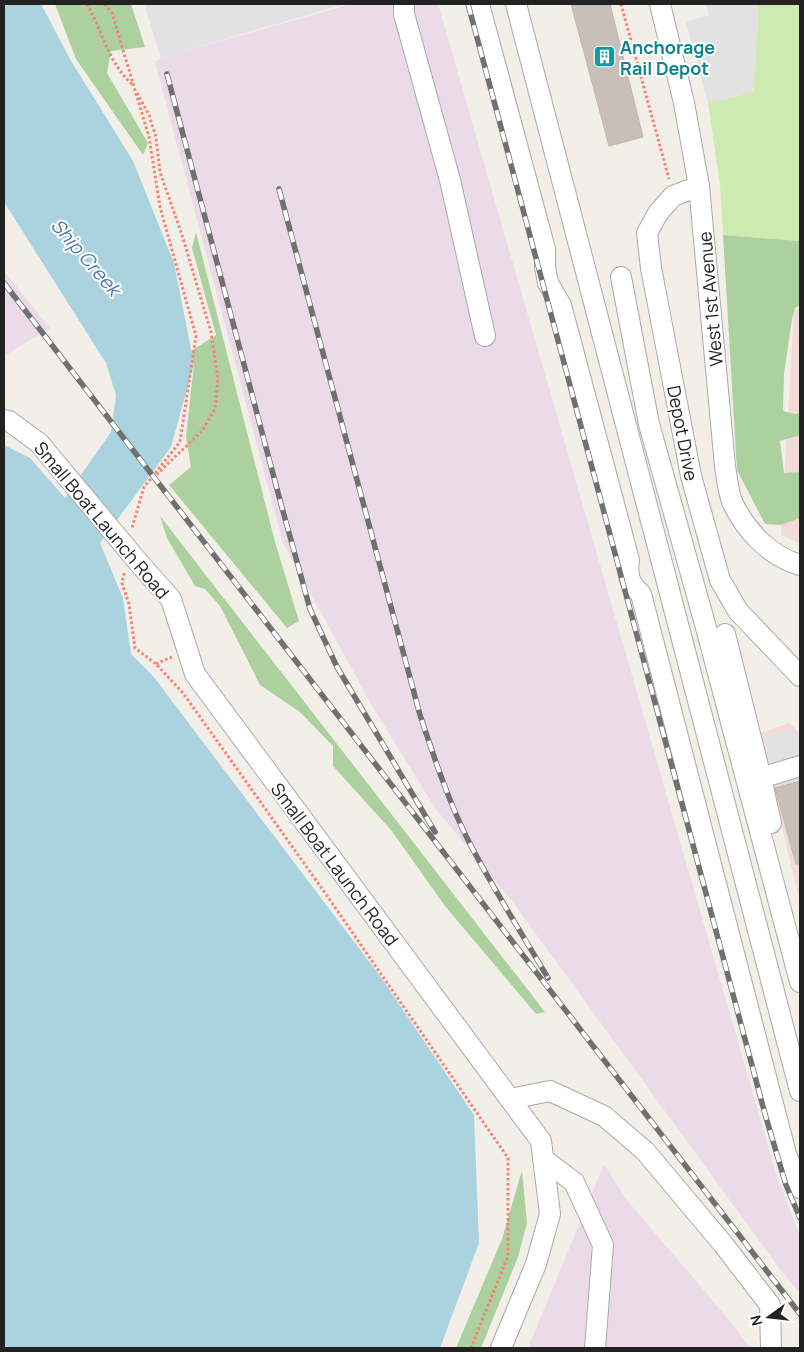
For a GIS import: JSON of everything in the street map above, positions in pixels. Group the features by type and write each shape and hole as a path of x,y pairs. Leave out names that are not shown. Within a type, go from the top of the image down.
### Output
{"street":[{"path":"404,4 404,14 450,180 485,336"},
{"path":"480,4 545,249 545,267 548,283 561,305 629,560 628,570 632,585 641,594 786,1154 800,1188"},
{"path":"516,4 800,1091"},
{"name":"West 1st Avenue","path":"660,4 684,103 699,186 725,466 732,503 746,526 762,545 790,562 800,565"},
{"name":"Depot Drive","path":"699,186 674,196 658,213 647,233 651,268 690,476 720,580 738,611 800,676"},
{"path":"621,277 649,424 705,624 800,982"},
{"name":"Small Boat Launch Road","path":"4,420 9,421 39,443 132,565 171,599 195,674 541,1141 550,1214 536,1264 501,1348"},
{"path":"725,634 800,931"},
{"path":"761,778 800,766"},
{"path":"510,1099 550,1091 604,1116 645,1152 770,1305 771,1348"},
{"path":"543,1159 574,1182 603,1245 595,1348"}],"path":[{"path":"87,4 111,58 134,87 149,115 156,137 160,172 192,266 211,332 218,378 215,409 202,431 144,486"},
{"path":"105,4 112,14 149,137 160,207 196,336 180,442 144,486 131,530"},
{"path":"132,565 122,584 129,604 135,648 156,664 183,692 323,890 508,1158 508,1256 471,1348"}],"shaded area":[{"path":"144,4 345,4 161,58"},
{"path":"351,4 438,4 777,1177 800,1235 800,1293 782,1272 512,901 435,808 371,704 283,543 155,62 161,58"},
{"path":"706,4 757,4 758,23 753,92 708,103 686,22 709,15"},
{"path":"4,271 50,328 4,356"},
{"path":"800,309 800,544 781,535 794,311"},
{"path":"790,723 800,734 800,902 759,733"},
{"path":"792,729 800,738 800,781 775,788 764,737"},
{"path":"604,1164 626,1199 730,1321 750,1348 528,1348"}],"green space":[{"path":"55,4 131,4 145,47 111,51 107,73 148,143 143,155 76,59"},
{"path":"757,4 800,4 800,241 723,235 720,185 708,103 753,92 758,23"},
{"path":"196,232 275,542 299,621 287,628 169,485 191,467 186,437 194,364 191,351 216,335 192,248"},
{"path":"723,235 800,241 800,305 795,308 792,319 784,374 783,411 795,414 800,413 800,435 780,441 784,473 800,472 800,518 781,525 765,524 737,470"},
{"path":"160,516 545,1012 536,1014 445,906 391,830 333,766 333,746 300,712 260,685 220,606 205,589 195,586 167,538"},
{"path":"522,1170 527,1223 518,1257 481,1348 456,1348 502,1239"}],"water":[{"name":"Ship Creek","path":"4,4 41,4 70,59 133,161 174,263 194,364 171,447 100,543 123,598 131,654 153,676 380,976 474,1115 479,1243 440,1348 4,1348 4,445 30,458 65,498 111,432 116,395 106,363 4,202"}],"building":[{"name":"Anchorage Rail Depot","path":"571,4 610,4 643,137 609,146"},
{"path":"800,781 800,864 796,864 775,788"}],"railway":[{"path":"468,4 765,1114 786,1185 800,1218"},
{"path":"167,74 310,609 337,667 435,832"},
{"path":"279,189 420,715 448,794 468,840 548,978"},
{"path":"4,283 800,1314"}],"place":[{"name":"Anchorage Rail Depot","path":"604,57"}]}
